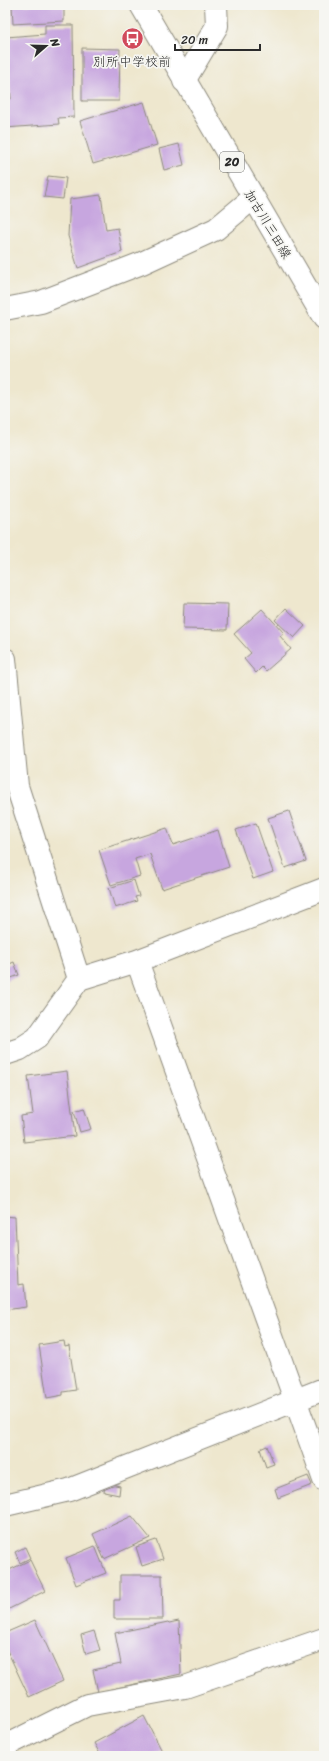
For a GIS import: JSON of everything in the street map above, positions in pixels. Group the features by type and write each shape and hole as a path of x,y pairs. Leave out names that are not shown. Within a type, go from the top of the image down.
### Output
{"street":[{"name":"加古川三田線","path":"141,5 324,318"},
{"path":"184,80 217,26 216,5"},
{"path":"5,309 41,302 142,263 216,229 253,198"},
{"path":"5,659 17,786 80,979"},
{"path":"5,1054 20,1050 37,1038 80,979 137,961 324,889"},
{"path":"137,961 324,1480"},
{"path":"5,1505 69,1490 324,1389"},
{"path":"5,1746 87,1705 185,1687 324,1639"}],"building":[{"path":"12,5 64,5 64,21 13,24"},
{"path":"45,25 73,25 74,117 58,118 59,124 5,128 5,99 11,99 6,37 45,34"},
{"path":"82,48 120,49 119,101 82,101"},
{"path":"144,102 157,145 93,164 80,121"},
{"path":"179,144 184,165 164,170 159,149"},
{"path":"48,176 66,178 63,199 44,197"},
{"path":"101,195 106,230 118,228 122,252 78,268 68,236 70,199"},
{"path":"184,603 228,604 227,630 183,629"},
{"path":"286,608 305,626 294,638 275,620"},
{"path":"262,609 284,633 280,636 291,649 266,671 262,667 256,673 244,659 251,653 234,634"},
{"path":"289,811 306,861 285,868 268,818"},
{"path":"256,823 273,872 253,879 236,830"},
{"path":"167,828 173,845 218,830 229,867 162,889 150,854 135,859 140,876 111,885 99,850"},
{"path":"134,880 139,896 135,897 137,901 115,908 109,888"},
{"path":"14,962 19,975 6,980 5,966"},
{"path":"67,1071 75,1136 24,1142 21,1116 33,1114 28,1076"},
{"path":"84,1108 91,1129 80,1132 74,1111"},
{"path":"5,1216 15,1217 18,1285 24,1284 26,1307 5,1310"},
{"path":"64,1341 65,1347 69,1346 76,1390 63,1392 63,1395 47,1398 39,1345"},
{"path":"267,1446 274,1464 266,1467 260,1449"},
{"path":"308,1476 312,1485 278,1498 275,1489"},
{"path":"105,1483 120,1486 119,1495 104,1492"},
{"path":"132,1516 150,1538 104,1559 93,1534"},
{"path":"156,1540 163,1559 142,1566 136,1547"},
{"path":"95,1546 106,1573 76,1585 66,1558"},
{"path":"25,1547 30,1558 20,1563 15,1552"},
{"path":"30,1560 45,1591 5,1611 5,1572"},
{"path":"120,1575 162,1575 163,1619 114,1619 114,1600 120,1600"},
{"path":"35,1620 63,1681 29,1697 5,1646 5,1633"},
{"path":"179,1621 181,1674 98,1692 93,1670 121,1664 115,1633"},
{"path":"94,1631 100,1650 86,1654 81,1635"},
{"path":"144,1716 162,1751 153,1756 95,1756 100,1754 94,1743"}],"place":[{"name":"別所中学校前","path":"132,39"}]}
